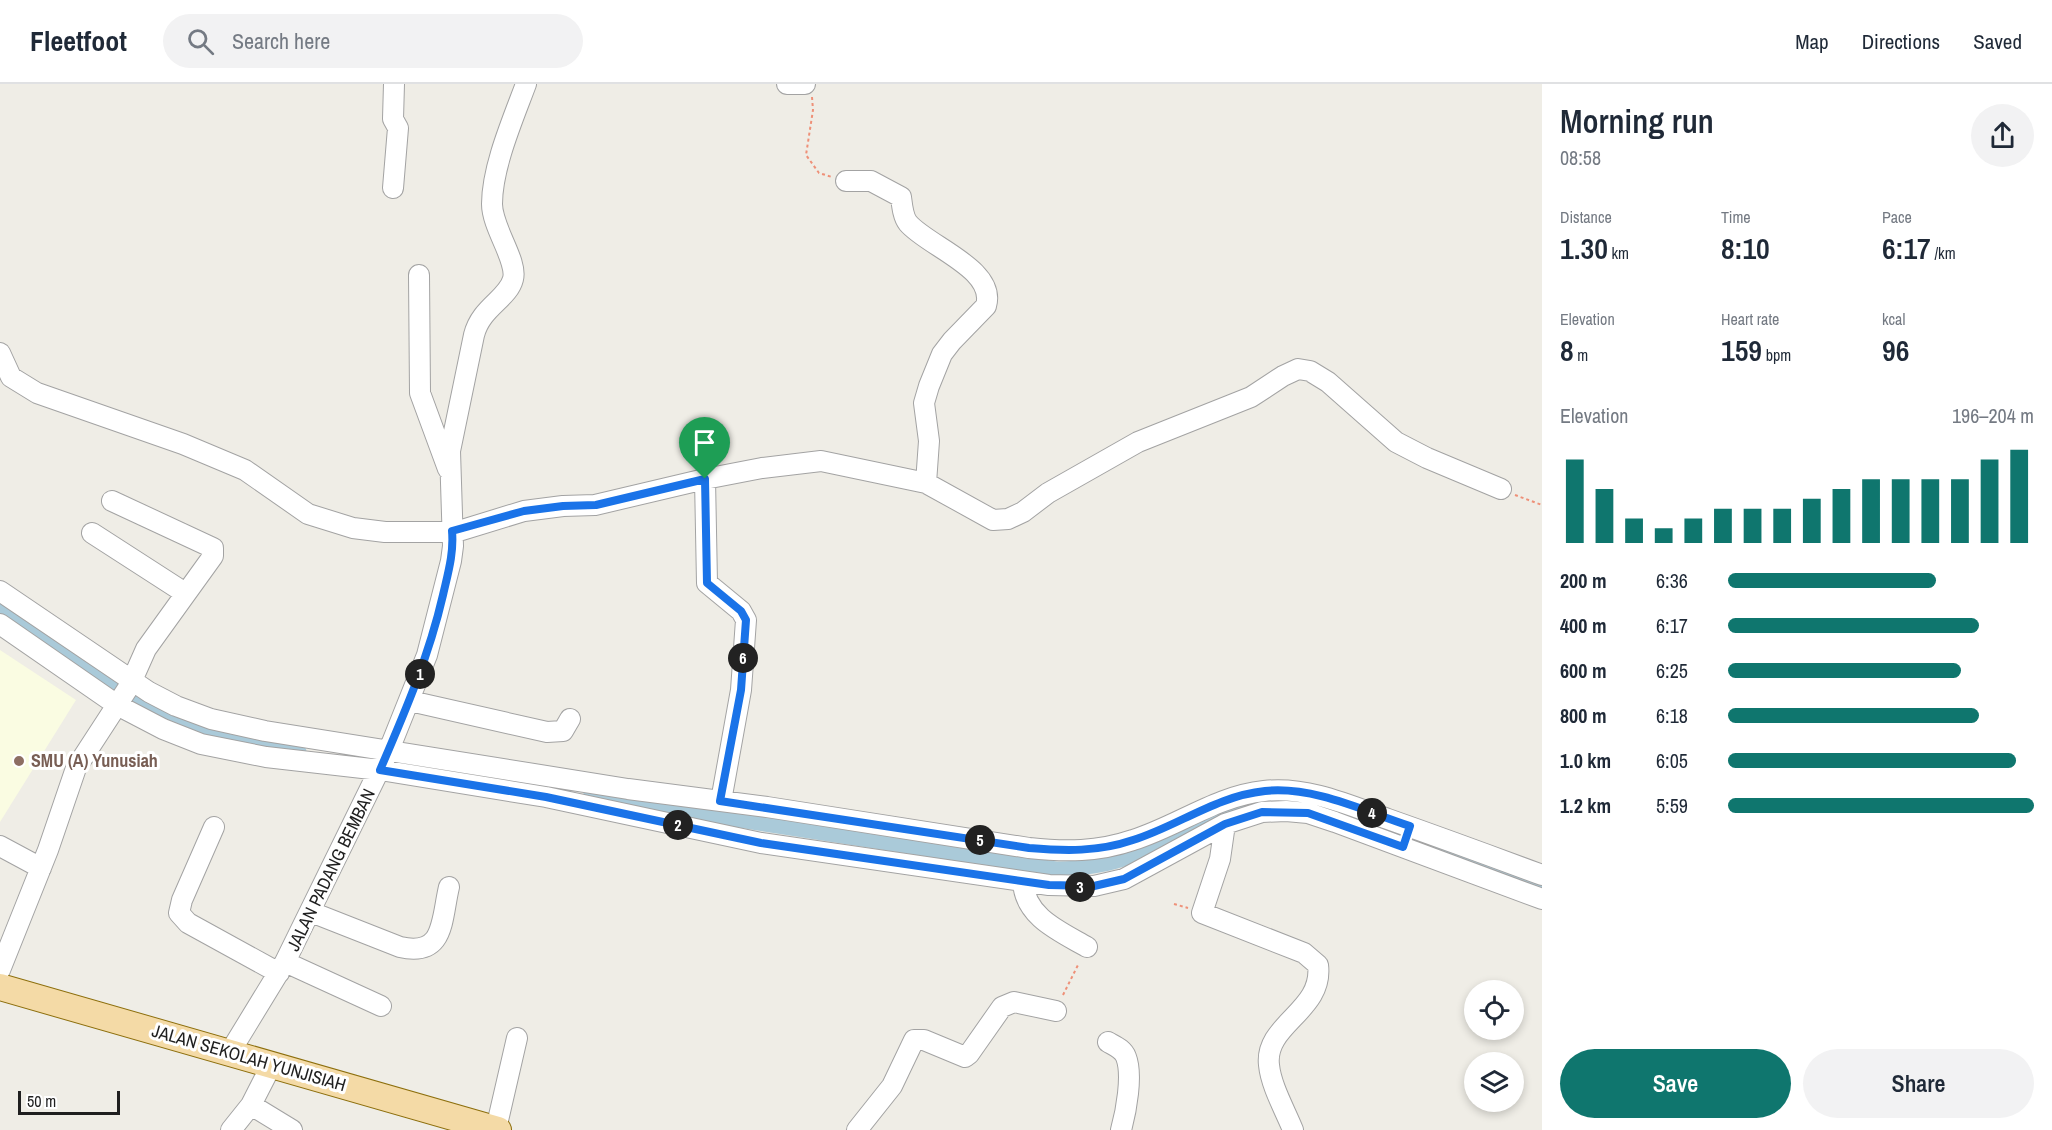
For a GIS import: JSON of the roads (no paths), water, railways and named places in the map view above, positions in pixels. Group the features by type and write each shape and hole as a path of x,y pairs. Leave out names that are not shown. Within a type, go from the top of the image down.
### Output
{"main road":[{"name":"JALAN SEKOLAH YUNJISIAH","path":"0,987 497,1130"}],"street":[{"path":"393,188 398,128 393,119 394,84"},
{"path":"449,472 454,431 477,322 509,289 513,279 514,269 494,222 492,204 501,156 526,84"},
{"path":"787,84 805,84"},
{"path":"846,181 871,181 901,197 906,222 918,233 957,258 984,284 988,300 986,306 951,340 942,354 924,403 928,441 926,483"},
{"path":"419,275 420,393 449,472"},
{"path":"0,352 12,377 37,393 183,444 245,470 308,514 353,528 385,532 452,528 524,511 596,505 705,479 762,468 821,461 926,483 993,520 1008,519 1023,512 1048,493 1138,442 1251,398 1283,376 1298,369 1310,371 1328,382 1396,442 1427,459 1502,489"},
{"name":"JALAN PADANG BEMBAN","path":"230,1052 282,968 311,912 410,701 427,655 451,561 449,472"},
{"path":"705,479 707,583 741,611 746,620 741,690 720,801"},
{"path":"0,970 76,768 88,746 125,692 146,649 213,556 213,548 112,501"},
{"path":"92,532 186,593"},
{"path":"0,591 125,692 163,729 201,744 266,757 384,760 720,801 1061,851 1090,850 1133,840 1229,798 1265,791 1302,791 1338,813 1406,837 1542,875"},
{"path":"0,624 125,692 211,718 384,760 761,843 1023,882 1076,887 1124,879 1225,824 1262,812 1338,813"},
{"path":"410,701 547,732 563,731 570,719"},
{"path":"1225,824 1220,860 1202,913 1304,953 1318,965 1320,977 1308,1002 1275,1038 1269,1050 1269,1065 1293,1130"},
{"path":"214,827 182,900 179,913 188,923 282,968 381,1006"},
{"path":"1406,837 1542,899"},
{"path":"0,846 40,868"},
{"path":"1023,882 1028,901 1037,916 1087,947"},
{"path":"311,912 400,947 415,950 427,948 435,941 439,932 449,887"},
{"path":"857,1130 892,1086 914,1041 924,1040 965,1057 1002,1007 1008,1004 1023,1003 1056,1011"},
{"path":"497,1130 517,1038"},
{"path":"1108,1042 1119,1048 1126,1057 1128,1068 1128,1085 1120,1130"},
{"path":"231,1130 251,1105 272,1064"},
{"path":"251,1105 292,1130"}],"waterway":[{"path":"0,610 153,712 218,736 299,752"},
{"path":"590,797 1056,869 1114,862 1245,806 1268,801 1292,801 1317,806"},
{"path":"1377,827 1542,887"}],"place":[{"name":"SMU (A) Yunusiah","path":"19,761"}]}
